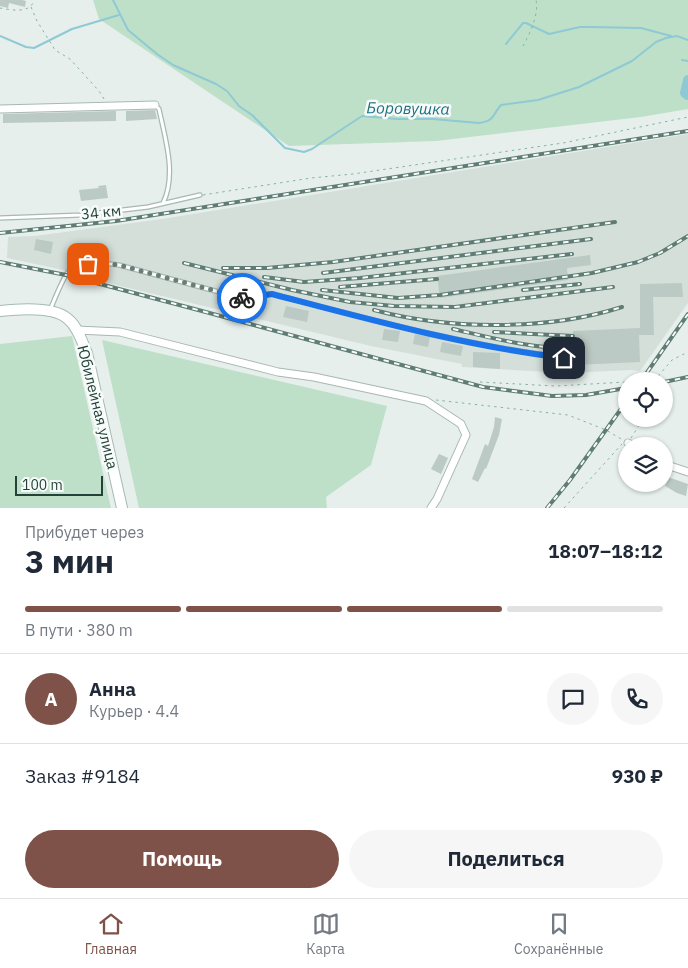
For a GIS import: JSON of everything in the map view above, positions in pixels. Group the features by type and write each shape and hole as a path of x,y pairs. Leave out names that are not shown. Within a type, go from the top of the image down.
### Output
{"main road":[{"name":"Юбилейная улица","path":"0,311 49,311 68,318 77,330 87,353 122,508"}],"street":[{"path":"0,110 155,105"},
{"path":"77,330 120,332 278,372 314,377 426,401 461,424 466,435 437,499 431,508"},
{"path":"673,467 688,472"}],"lane":[{"path":"155,105 159,109 169,163 170,186 163,203"},
{"name":"34 км","path":"0,218 81,215 148,207 200,195"},
{"path":"49,311 68,271 77,266 100,263 119,265 245,299 272,294 467,342 518,352 564,358"}],"path":[{"path":"34,0 31,7 37,21 55,50 70,59 99,91 109,106"},
{"path":"523,46 535,16 536,0"},
{"path":"0,8 22,10 31,7"},
{"path":"200,195 563,143 688,117"},
{"path":"662,372 672,360 688,352"},
{"path":"480,382 556,386 618,382"},
{"path":"426,401 437,400 568,415 606,430 618,437"},
{"path":"564,508 618,446"}],"shaded area":[{"path":"688,134 688,303 640,371 566,373 462,367 462,364 371,346 91,279 68,271 7,258 8,237 35,236 162,219"}],"green space":[{"path":"93,0 688,0 688,109 641,117 436,141 289,146 99,19"},
{"path":"72,336 111,508 0,508 0,344"},
{"path":"102,340 387,406 371,465 326,497 327,508 139,508"}],"building":[{"path":"0,0 26,1 25,7 9,3 8,8 0,6"},
{"path":"155,110 157,119 126,121 126,111"},
{"path":"116,111 116,121 3,123 3,114"},
{"path":"106,185 108,198 81,201 79,190 99,188 98,186"},
{"path":"36,239 53,242 51,254 34,250"},
{"path":"590,255 591,265 567,268 568,280 440,298 437,276"},
{"path":"682,283 683,297 653,297 654,335 639,335 640,362 574,365 573,331 640,328 640,284"},
{"path":"286,306 309,311 307,322 283,317"},
{"path":"384,329 400,331 398,342 382,340"},
{"path":"415,334 430,337 428,347 413,344"},
{"path":"442,342 463,346 461,356 440,352"},
{"path":"473,352 500,353 500,369 473,367"},
{"path":"495,417 502,419 499,435 486,469 478,482 472,479 485,444 488,446"},
{"path":"439,454 448,458 441,474 431,469"},
{"path":"673,479 688,484 686,496 673,491"}],"waterway":[{"name":"Боровушка","path":"113,0 128,30 157,54 173,65 216,84 227,91 239,106 252,115 285,148 304,152 312,149 362,116 479,123 488,121 501,105 538,100 579,87 632,61 656,42 677,36 688,40"},
{"path":"0,36 26,47 34,48 72,29 119,15"},
{"path":"506,44 523,23 549,34 580,27 591,27 641,28 671,36"},
{"path":"682,60 688,61"},
{"path":"688,80 685,93 688,95"}],"railway":[{"path":"0,233 116,221 688,131"},
{"path":"223,268 267,268 333,262 615,222"},
{"path":"322,290 398,298 440,295 592,273 638,262 660,253 688,236"},
{"path":"323,273 591,239"},
{"path":"264,277 304,282 360,278 572,254"},
{"path":"0,262 66,275 483,387 552,396 586,395 618,389"},
{"path":"184,263 292,290 350,302 394,306 455,307 613,287"},
{"path":"340,287 437,279"},
{"path":"523,290 580,284"},
{"path":"374,310 403,317 434,321 498,325 562,320 593,315 622,307"},
{"path":"647,372 688,314"},
{"path":"453,329 528,345 573,348"},
{"path":"494,332 573,336"},
{"path":"673,380 688,377"},
{"path":"547,508 570,480 618,413"}],"way so far":[{"path":"88,264 119,265 242,298"}],"route":[{"path":"242,298 272,294 473,343 518,352 564,358"}]}
